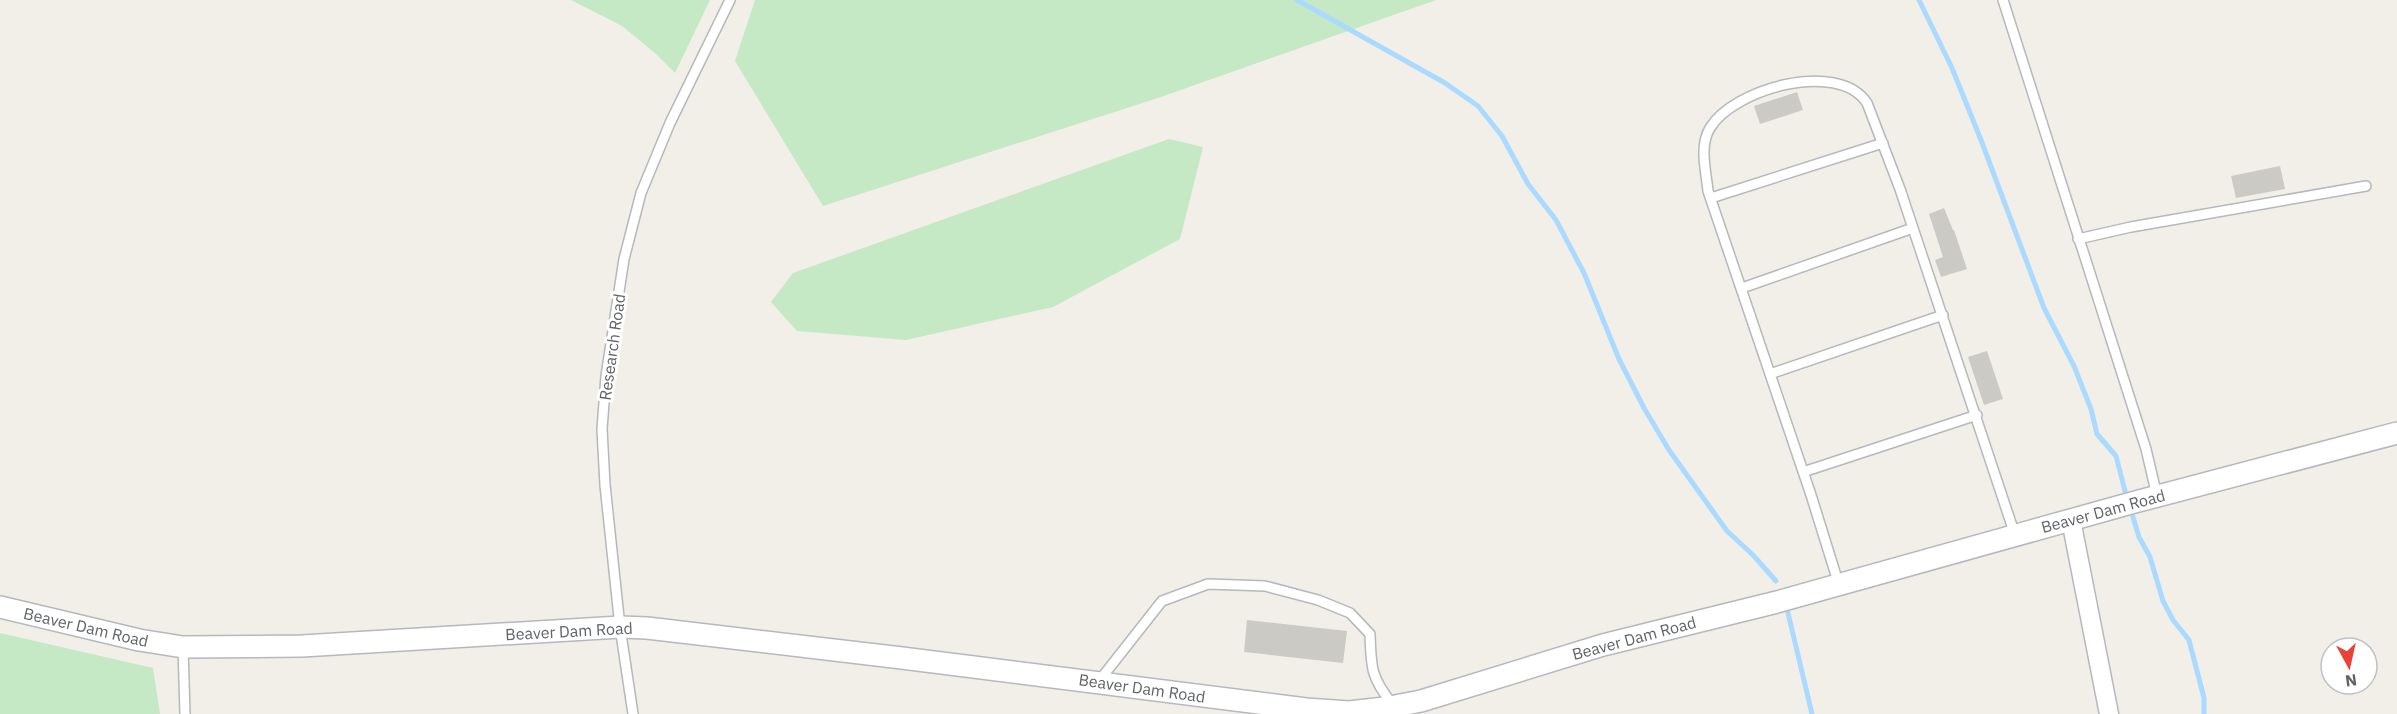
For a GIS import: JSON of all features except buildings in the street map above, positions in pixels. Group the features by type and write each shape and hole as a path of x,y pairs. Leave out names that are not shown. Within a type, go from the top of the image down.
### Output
{"street":[{"name":"Beaver Dam Road","path":"0,607 139,639 183,646 302,646 620,627 763,641 1306,710 1349,712 1421,701 1603,645 1839,585 2157,496 2397,433"},
{"path":"2071,520 2109,714"}],"lane":[{"name":"Research Road","path":"633,714 620,627 605,485 602,429 606,376 624,259 641,193 670,123 730,0"},
{"path":"2003,0 2146,449 2157,496"},
{"path":"1839,585 1711,198 1704,152 1710,127 1736,103 1775,87 1809,80 1829,81 1853,89 1862,95 1867,103 1883,142 1943,315 2015,535"},
{"path":"1711,198 1883,142"},
{"path":"2078,239 2131,227 2367,186"},
{"path":"1742,288 1913,228"},
{"path":"1770,374 1943,315"},
{"path":"1803,472 1977,415"},
{"path":"1098,682 1162,601 1208,584 1265,586 1318,600 1350,613 1370,634 1371,659 1376,684 1395,706"},
{"path":"183,646 185,714"}],"green space":[{"path":"571,0 710,0 675,73 622,26"},
{"path":"755,0 1436,0 1161,97 823,206 735,61"},
{"path":"1169,139 1203,147 1180,239 1053,307 906,340 797,331 771,302 793,273"},
{"path":"0,633 153,668 160,714 0,714"}],"waterway":[{"path":"1297,0 1445,83 1478,106 1502,136 1528,184 1556,220 1584,273 1619,359 1669,450 1727,531 1776,581"},
{"path":"1919,0 1952,68 2044,308 2074,366 2091,409 2097,434 2116,456 2125,491"},
{"path":"2133,517 2139,537 2150,557 2163,601 2173,620 2189,640 2204,698 2204,714"},
{"path":"1788,613 1812,714"}]}
